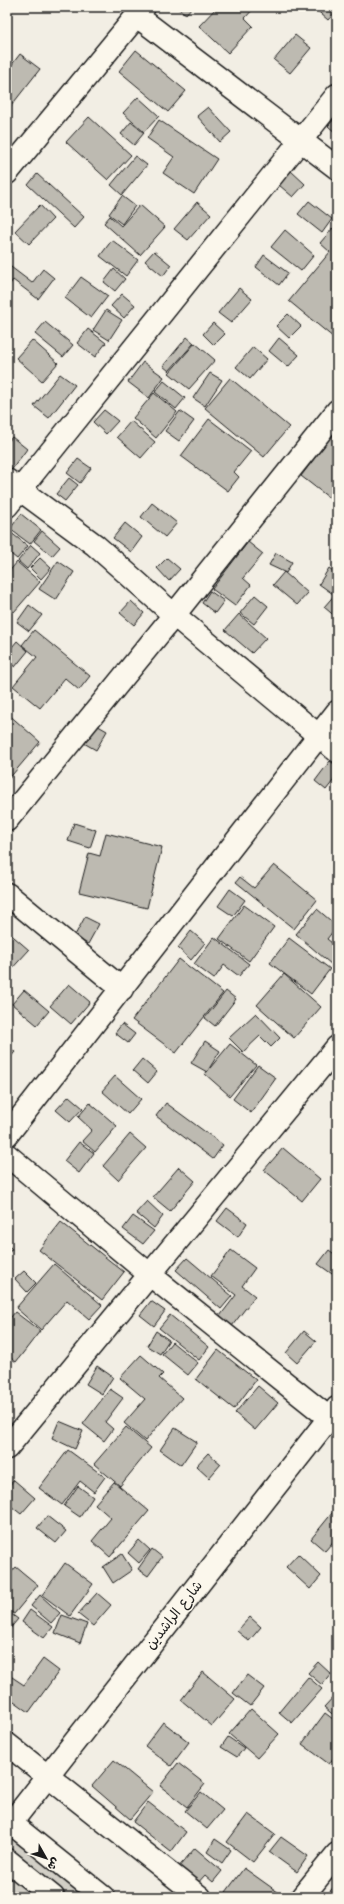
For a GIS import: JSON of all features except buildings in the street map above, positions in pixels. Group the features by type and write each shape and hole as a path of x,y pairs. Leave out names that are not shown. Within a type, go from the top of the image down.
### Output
{"street":[{"path":"8,170 140,11 337,168"},
{"path":"337,95 11,492 95,545 174,615 337,751"},
{"path":"7,820 174,615 337,411"},
{"path":"7,1135 337,712"},
{"path":"7,894 122,989"},
{"path":"7,1448 337,1047"},
{"path":"7,1155 149,1274 333,1413"},
{"name":"شارع الراشدين","path":"8,1824 333,1413"},
{"path":"7,1744 200,1897"},
{"path":"8,1824 103,1897"},
{"path":"302,1897 337,1854"},
{"path":"7,1860 53,1897"}],"shaded area":[{"path":"7,1835 85,1897 7,1897"}]}
